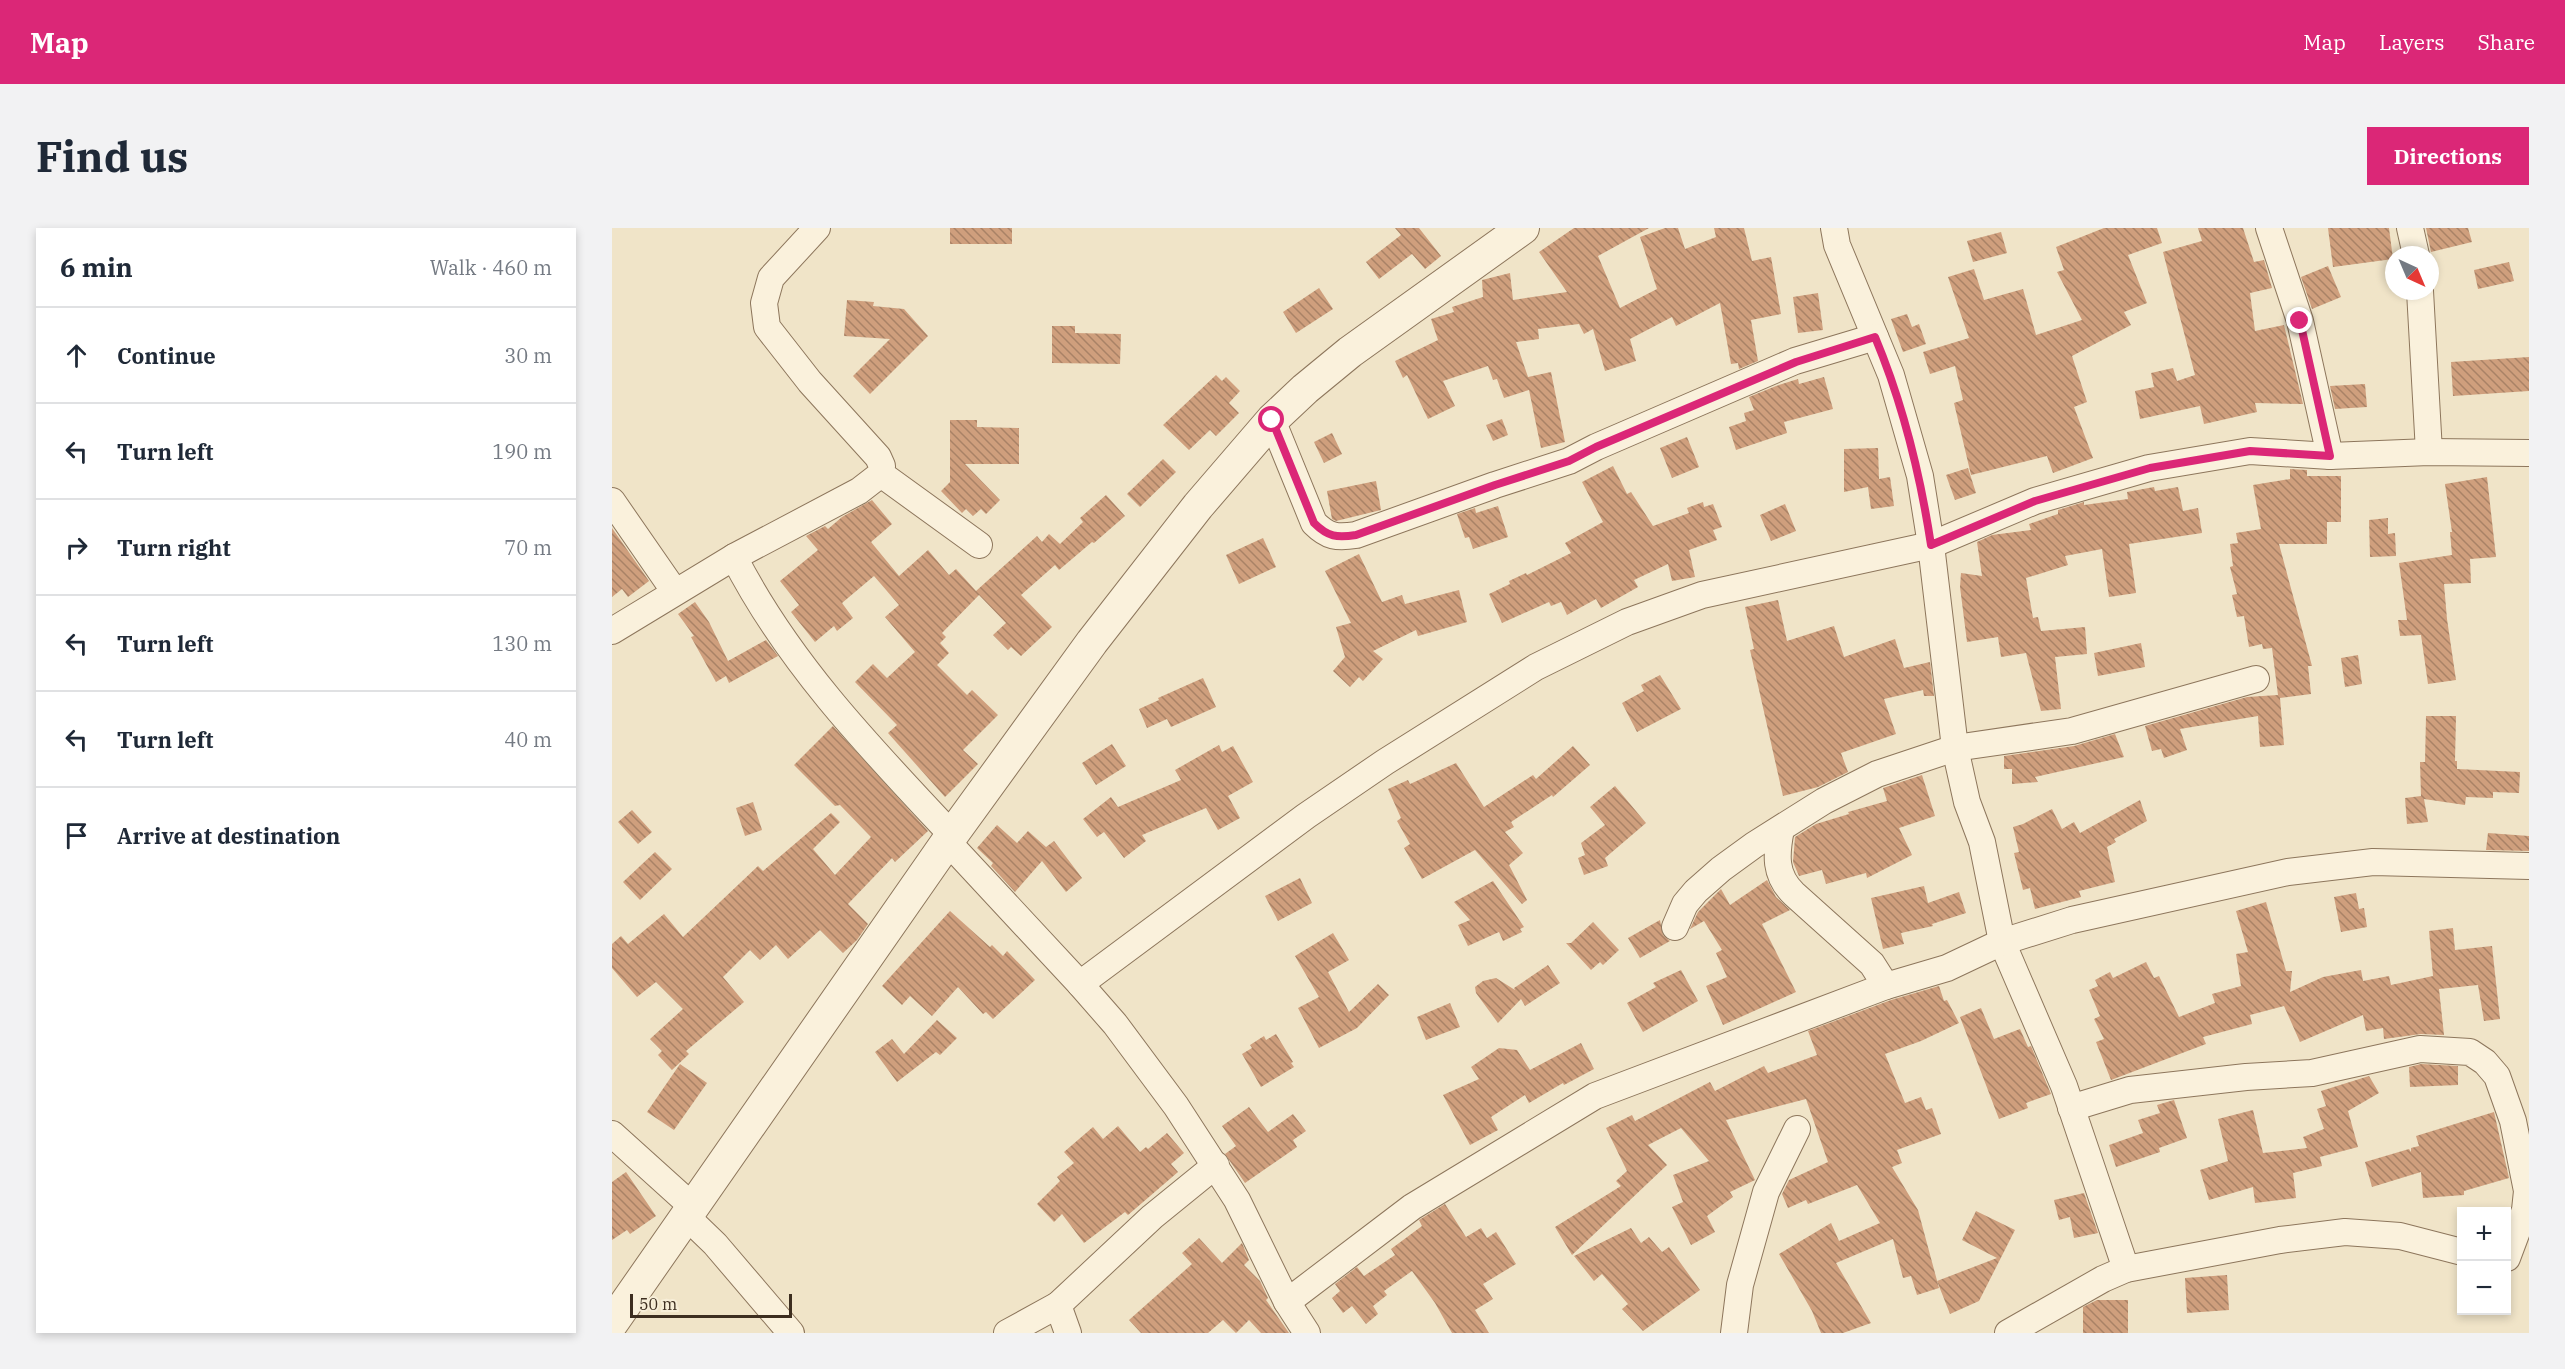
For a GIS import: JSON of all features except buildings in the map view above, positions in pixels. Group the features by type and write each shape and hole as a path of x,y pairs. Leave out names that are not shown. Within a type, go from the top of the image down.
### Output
{"street":[{"path":"612,630 734,557 859,491 881,474 882,466 878,457 810,382 767,327 764,303 771,278 817,228"},
{"path":"1834,228 1837,245 1891,375 1920,476 1931,545 1955,748 1967,802 1982,842 2002,942 2071,1108 2126,1269"},
{"path":"2269,228 2300,321 2330,456"},
{"path":"2410,228 2414,246"},
{"path":"612,1323 950,838 1092,642 1198,506 1272,420 1350,352 1506,233"},
{"path":"2421,300 2429,452"},
{"path":"1272,420 1314,523 1324,533 1337,538 1356,535 1569,461 1596,447 1796,362 1875,337"},
{"path":"1080,984 1306,816 1385,762 1536,667 1627,622 1702,595 1931,545 2035,501 2150,468 2250,451 2330,456 2429,452 2529,453"},
{"path":"881,474 979,545"},
{"path":"612,501 675,592"},
{"path":"734,557 750,589 837,711 1115,1024 1176,1106 1237,1200 1287,1302 1307,1333"},
{"path":"1676,927 1685,904 1696,891 1754,845 1824,801 1877,774 1955,748 2072,731 2256,679"},
{"path":"1781,830 1776,853 1783,882 1872,964 1886,986"},
{"path":"1287,1302 1412,1207 1595,1096 1886,986 1947,968 2002,942 2072,920 2288,872 2373,862 2529,866"},
{"path":"2071,1108 2130,1090 2246,1077 2312,1073 2420,1049 2470,1052 2485,1062 2497,1076 2513,1121 2527,1191 2525,1210 2511,1247"},
{"path":"1734,1333 1740,1285 1766,1192 1797,1129"},
{"path":"612,1134 691,1212 715,1244 791,1333"},
{"path":"1007,1333 1058,1305 1152,1217 1216,1166"},
{"path":"2008,1333 2103,1279 2126,1269 2280,1240 2345,1232 2400,1236 2457,1251"},
{"path":"2511,1258 2529,1259"},
{"path":"1058,1305 1068,1333"}],"route":[{"path":"1272,420 1314,523 1324,533 1337,538 1356,535 1569,461 1596,447 1709,401 1796,362 1875,337 1891,375 1920,476 1931,545 2035,501 2150,468 2250,451 2330,456 2300,321"}]}
